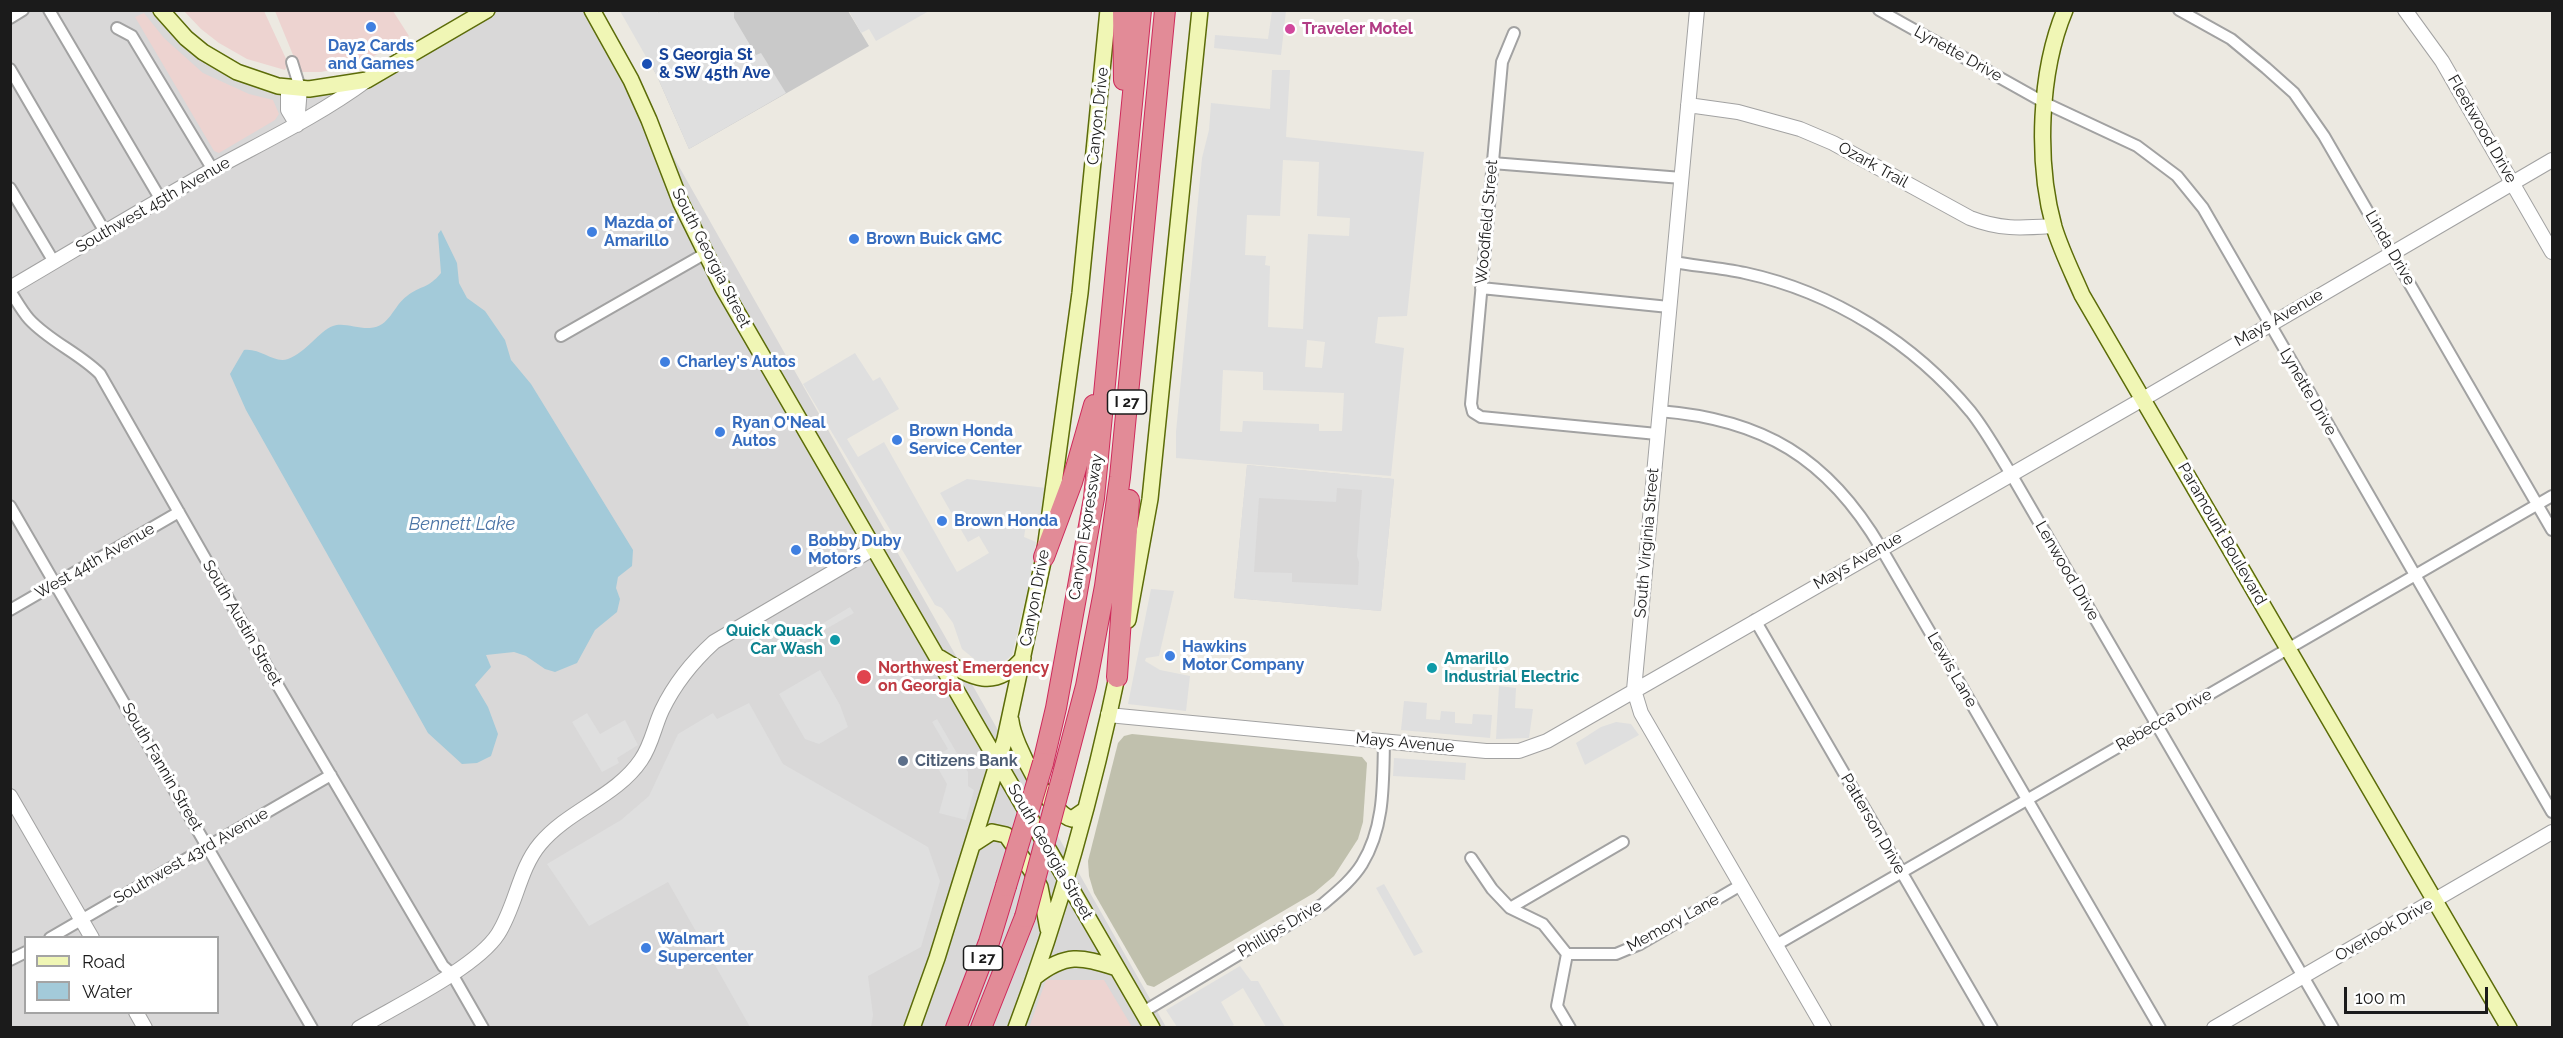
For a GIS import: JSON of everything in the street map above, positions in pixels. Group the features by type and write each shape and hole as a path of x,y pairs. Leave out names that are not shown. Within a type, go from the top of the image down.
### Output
{"highway":[{"path":"1123,10 1126,166"},
{"name":"Canyon Expressway","path":"956,1028 989,942 1043,763 1056,708 1094,498 1141,10"},
{"name":"Canyon Expressway","path":"981,1028 1025,917 1086,686 1105,586 1120,477 1165,10"},
{"path":"1152,140 1177,10"},
{"path":"1044,557 1072,482 1107,362"},
{"path":"1117,677 1131,446 1132,415 1128,387"}],"main road":[{"path":"162,10 186,38 219,62 259,81 294,87 330,88 367,80 487,10"},
{"path":"585,10 603,29"},
{"name":"South Georgia Street","path":"592,10 649,120 681,203 723,288 1152,1028"},
{"path":"597,10 603,29"},
{"name":"Canyon Drive","path":"912,1028 937,958 998,762 1044,557 1080,293 1108,10"},
{"path":"1016,1028 1035,978 1085,810 1117,677 1150,499 1200,10"},
{"name":"Paramount Boulevard","path":"2064,10 2047,71 2044,165 2054,226 2065,257 2082,295 2509,1028"},
{"path":"936,656 973,677 987,679 1007,673 1023,658"},
{"path":"1011,712 1012,730 1019,749 1043,789 1064,816 1076,817 1085,810"},
{"path":"972,845 992,832 1006,836 1014,844 1040,886 1049,932"},
{"path":"1035,978 1050,965 1067,958 1092,960 1118,968"}],"street":[{"path":"10,18 23,10"},
{"path":"50,10 162,200"},
{"name":"South Virginia Street","path":"1697,10 1634,690 1641,713 1776,945 1819,1026"},
{"name":"Lynette Drive","path":"1880,10 2045,103 2138,146 2177,176 2203,208 2268,324 2553,812"},
{"name":"Linda Drive","path":"2179,10 2230,39 2294,93 2324,136 2553,530"},
{"name":"Fleetwood Drive","path":"2405,10 2442,61 2553,252"},
{"path":"117,28 132,36 213,170"},
{"name":"Woodfield Street","path":"1514,33 1502,62 1470,404 1473,412 1481,417 1657,434"},
{"path":"292,62 297,125"},
{"path":"10,69 105,232"},
{"name":"Southwest 45th Avenue","path":"10,289 213,170 339,101 367,80"},
{"path":"269,140 282,128 294,87"},
{"name":"Ozark Trail","path":"1688,105 1738,112 1800,129 1833,143 1970,218 1991,226 2012,229 2054,226"},
{"path":"288,110 297,125"},
{"name":"Mays Avenue","path":"1108,715 1486,751 1520,751 1547,741 2143,399 2268,324 2553,160"},
{"path":"1492,163 1682,178"},
{"path":"10,188 54,262"},
{"path":"561,336 706,253"},
{"name":"Lenwood Drive","path":"1673,262 1744,273 1793,286 1850,311 1894,340 1937,375 1972,414 2011,474 2333,1028"},
{"path":"1481,288 1669,307"},
{"name":"South Austin Street","path":"10,289 29,319 100,374 331,775 443,966 452,974 483,1028"},
{"name":"Lewis Lane","path":"1659,411 1698,414 1727,421 1785,446 1830,480 1852,503 1881,548 2160,1028"},
{"name":"Rebecca Drive","path":"1776,945 2553,496"},
{"name":"South Fannin Street","path":"10,507 312,1028"},
{"name":"West 44th Avenue","path":"10,610 179,512"},
{"path":"359,1028 452,974 480,955 499,932 529,861 540,844 573,815 625,780 640,762 651,744 669,696 692,662 714,642 874,548"},
{"name":"Patterson Drive","path":"1755,620 1992,1028"},
{"name":"Phillips Drive","path":"1143,1012 1323,904 1347,883 1362,864 1380,813 1384,741"},
{"name":"Southwest 43rd Avenue","path":"53,936 331,775"},
{"path":"10,796 91,936"},
{"name":"Overlook Drive","path":"2214,1028 2553,832"},
{"path":"1510,908 1623,842"},
{"path":"1472,858 1492,889 1510,908 1534,917 1544,924 1567,954 1557,1006 1570,1028"},
{"name":"Memory Lane","path":"1567,954 1616,954 1640,944 1741,885"},
{"path":"10,960 24,953"},
{"path":"137,1014 145,1028"}],"shaded area":[{"path":"10,11 162,11 186,38 278,86 367,80 487,11 591,11 1166,1027 11,1027"},
{"path":"184,11 264,11 288,63 285,70 247,59 219,43 201,29"},
{"path":"275,11 393,11 409,36 360,64 321,72 300,72"},
{"path":"620,11 656,11 658,13 661,11 734,11 734,18 756,55 761,53 786,93 689,149 657,76"},
{"path":"661,11 848,11 869,46 689,149 657,76 631,28"},
{"path":"849,11 929,11 876,41 869,29 861,33"},
{"path":"1272,11 1286,11 1281,55 1214,48 1215,35 1268,39"},
{"path":"144,13 164,38 203,73 249,94 273,100 279,114 275,120 219,153 214,151 135,17"},
{"path":"1272,70 1290,70 1286,137 1424,152 1407,316 1378,317 1375,343 1404,348 1391,476 1176,458 1176,432 1202,158 1209,130 1211,103 1270,109","holes":["1283,160 1319,162 1317,216 1350,218 1349,236 1308,234 1303,329 1268,327 1270,266 1265,265 1266,256 1245,255 1247,215 1280,216","1307,340 1325,342 1322,368 1305,367","1223,370 1263,372 1263,390 1344,393 1342,431 1319,431 1319,424 1243,421 1242,432 1220,431"]},
{"path":"855,353 873,381 880,377 899,409 847,439 858,457 884,442 957,572 989,553 979,536 968,542 940,493 967,479 1046,488 1041,521 1027,519 1024,537 1036,542 1029,584 1012,655 1004,662 993,666 979,663 962,649 953,623 942,608 935,605 803,384"},
{"path":"1247,465 1394,479 1381,611 1234,598"},
{"path":"1247,465 1394,479 1381,611 1234,598","holes":["1337,488 1362,490 1357,556 1358,585 1292,582 1292,573 1254,572 1259,498 1336,502"]},
{"path":"1151,589 1174,591 1159,656 1146,658 1145,661 1160,670 1190,676 1186,711 1128,704"},
{"path":"850,607 854,613 803,642 800,637"},
{"path":"820,670 840,705 848,727 819,744 805,739 779,694"},
{"path":"1499,686 1516,688 1515,708 1533,709 1529,738 1496,739"},
{"path":"1404,701 1427,703 1426,719 1440,720 1441,711 1455,712 1455,723 1472,724 1473,714 1492,715 1490,738 1401,730"},
{"path":"749,703 783,764 928,847 940,881 921,947 868,976 873,1015 871,1027 750,1027 668,882 589,926 547,864 621,820 649,796 678,734 713,713 717,719"},
{"path":"587,713 600,734 625,720 638,745 617,758 619,763 602,772 572,722"},
{"path":"937,719 968,772 968,786 974,790 966,820 939,813 947,784 932,758 948,749 932,722"},
{"path":"1616,722 1631,724 1639,735 1585,765 1576,743 1601,727"},
{"path":"1132,734 1362,757 1367,763 1363,822 1358,839 1334,876 1314,893 1154,987 1147,985 1094,893 1089,876 1088,861 1118,743 1124,736"},
{"path":"1394,758 1466,763 1465,780 1393,776"},
{"path":"1384,884 1423,952 1414,956 1376,888"},
{"path":"1240,966 1251,981 1258,981 1285,1027 1266,1027 1243,988 1221,1002 1234,1025 1229,1028 1177,1027 1166,1010"},
{"path":"1046,980 1104,980 1132,1027 1029,1028"}],"water":[{"name":"Bennett Lake","path":"441,230 457,263 459,283 467,298 485,311 505,340 511,360 531,384 633,550 632,566 618,577 616,588 620,599 617,612 595,630 577,663 555,672 514,652 486,655 491,667 475,685 488,707 498,734 491,756 477,763 462,764 428,733 246,410 230,374 244,350 256,351 283,360 301,352 333,326 370,328 382,324 402,300 432,282 441,273 438,234"}],"place":[{"name":"Day2 Cards and Games","path":"371,27"},
{"name":"Traveler Motel","path":"1290,29"},
{"name":"S Georgia St & SW 45th Ave","path":"647,64"},
{"name":"Mazda of Amarillo","path":"592,232"},
{"name":"Brown Buick GMC","path":"854,239"},
{"name":"Charley's Autos","path":"665,362"},
{"name":"Ryan O'Neal Autos","path":"720,432"},
{"name":"Brown Honda Service Center","path":"897,440"},
{"name":"Brown Honda","path":"942,521"},
{"name":"Bobby Duby Motors","path":"796,550"},
{"name":"Quick Quack Car Wash","path":"835,640"},
{"name":"Hawkins Motor Company","path":"1170,656"},
{"name":"Amarillo Industrial Electric","path":"1432,668"},
{"name":"Northwest Emergency on Georgia","path":"864,677"},
{"name":"Citizens Bank","path":"903,761"},
{"name":"Walmart Supercenter","path":"646,948"}]}
